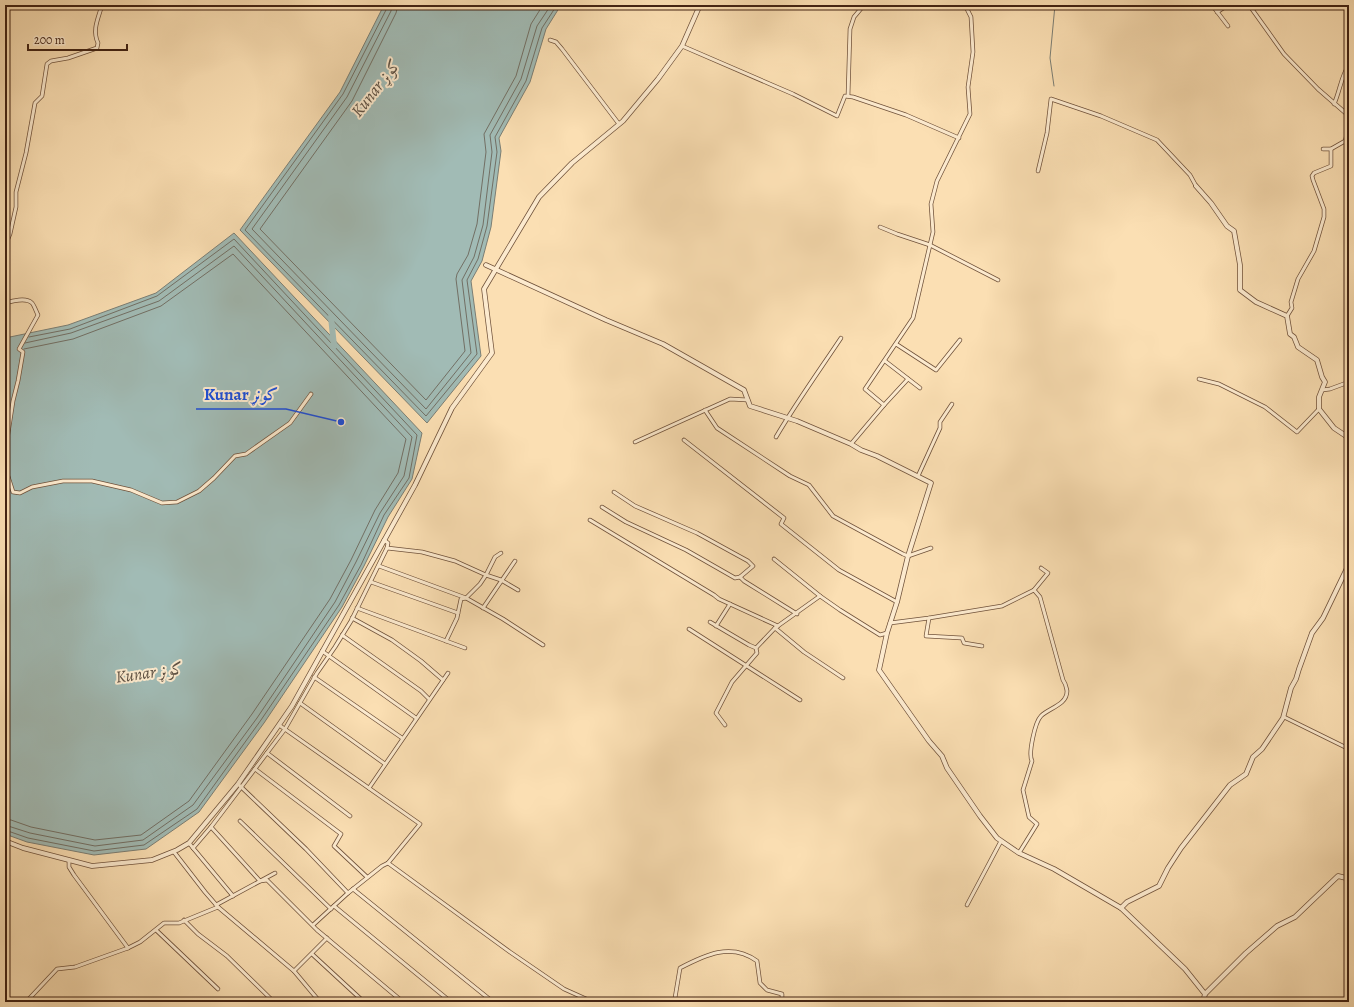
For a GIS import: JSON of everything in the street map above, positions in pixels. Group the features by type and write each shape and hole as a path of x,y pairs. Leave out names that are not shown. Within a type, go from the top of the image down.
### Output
{"street":[{"path":"5,246 10,234 16,207 16,192 26,153 35,104 42,96 47,64 51,61 68,58 97,48 98,43 94,31 102,5"},
{"path":"193,848 211,827 292,706 415,485 452,408 492,353 484,289 539,197 572,163 619,124 658,79 682,46 700,5"},
{"path":"848,96 850,30 854,17 864,5"},
{"path":"884,405 865,389 913,318 933,232 931,204 937,181 970,114 968,87 973,52 971,17 965,5"},
{"path":"1212,5 1228,26"},
{"path":"1217,12 1228,5"},
{"path":"1249,5 1284,54 1334,104 1349,116"},
{"path":"550,40 556,42 562,49 619,124"},
{"path":"682,46 793,94 837,116 845,96 848,96"},
{"path":"1334,104 1344,74 1349,65"},
{"path":"848,96 906,114 959,138"},
{"path":"1038,171 1047,133 1051,99 1101,116 1157,140 1190,175 1196,186 1211,203 1227,226 1234,231 1240,265 1240,290 1256,302 1287,316"},
{"path":"1323,149 1331,149 1345,142 1348,134 1346,127 1349,122"},
{"path":"1199,379 1219,384 1265,408 1297,432 1318,409 1319,397 1325,382 1317,360 1298,347 1294,337 1290,334 1287,316 1292,308 1290,302 1298,279 1314,251 1324,217 1324,209 1312,176 1314,173 1331,166 1331,149"},
{"path":"880,227 930,245 998,280"},
{"path":"486,265 606,320 663,344 744,390 750,406 787,417 851,444 931,483 908,556 897,602 887,633 879,670 929,741 942,756 947,768 997,838 1020,853 1054,869 1121,908 1185,969 1205,994"},
{"path":"5,303 26,300 32,303 38,315 19,349 23,352 13,401 5,453"},
{"path":"776,437 787,417 841,338"},
{"path":"896,344 936,370 960,340"},
{"path":"885,361 920,388"},
{"path":"851,444 908,378"},
{"path":"1322,390 1330,389 1349,382"},
{"path":"5,468 13,492 20,492 32,487 63,481 92,481 131,490 162,503 177,502 199,491 235,456 246,454 290,423 311,394"},
{"path":"635,442 730,398 748,400"},
{"path":"918,476 940,428 940,422 952,404"},
{"path":"1318,409 1334,428 1349,438"},
{"path":"706,410 717,428 790,476 809,486 833,516 908,556 931,548"},
{"path":"684,440 784,518 781,524 839,570 897,602"},
{"path":"602,507 626,522 686,550 735,578 740,577 753,566 748,561 697,533 635,506 614,492"},
{"path":"590,520 720,599 777,627 804,652 843,678"},
{"path":"5,841 23,848 92,866 152,860 174,852 189,843 239,785 255,769 285,729 314,677 329,656 352,618 371,582 387,548 388,543 384,540"},
{"path":"387,548 422,552 455,562 501,580 518,590"},
{"path":"446,641 457,618 461,599 466,598 480,584 495,557 501,553"},
{"path":"774,559 840,610 880,635 887,633"},
{"path":"483,608 515,561"},
{"path":"1121,908 1127,902 1159,886 1168,868 1181,848 1230,785 1246,774 1253,757 1262,749 1284,716 1291,688 1296,679 1312,633 1323,618 1349,564"},
{"path":"378,566 466,598 503,619 543,645"},
{"path":"890,622 929,618 1002,606 1034,590 1048,573 1041,568"},
{"path":"740,577 797,614"},
{"path":"371,582 458,613"},
{"path":"1020,853 1037,824 1029,817 1023,790 1032,761 1029,757 1032,740 1040,717 1064,701 1067,696 1066,684 1063,680 1040,598 1034,590"},
{"path":"725,725 716,713 732,682 757,653 756,648 777,627 820,596"},
{"path":"716,626 730,604"},
{"path":"357,608 465,648"},
{"path":"352,618 392,640 443,680"},
{"path":"929,618 926,636 962,638 964,643 982,646"},
{"path":"710,622 756,648"},
{"path":"689,630 800,700"},
{"path":"342,634 429,698"},
{"path":"322,651 416,718"},
{"path":"369,788 429,698 448,673"},
{"path":"314,677 402,738"},
{"path":"300,703 385,764"},
{"path":"1284,716 1349,749"},
{"path":"279,725 420,824 388,863 367,877 313,925"},
{"path":"267,753 350,816"},
{"path":"255,769 341,834 334,846 367,877"},
{"path":"239,785 306,849 348,893"},
{"path":"240,821 330,909"},
{"path":"211,827 260,881"},
{"path":"967,905 1001,841"},
{"path":"189,843 233,896"},
{"path":"174,852 217,906 294,971 320,1002"},
{"path":"69,860 69,867 74,875 128,948"},
{"path":"388,863 510,952 564,989 593,1002"},
{"path":"26,1002 57,969 76,967 128,948 140,942 164,923 179,923 217,906 260,881 276,874"},
{"path":"1203,1002 1205,994 1246,953 1277,926 1295,917 1338,876 1346,878 1349,877"},
{"path":"260,881 267,880 327,938 403,1002"},
{"path":"353,889 493,1002"},
{"path":"334,906 451,1002"},
{"path":"184,920 198,934 227,956 274,1002"},
{"path":"156,930 218,989"},
{"path":"294,971 327,938"},
{"path":"676,1002 675,998 680,968 702,956 721,952 738,951 749,955 757,961 760,982 767,990 782,994 782,1002"},
{"path":"312,954 364,1002"}],"water":[{"path":"384,5 561,5 546,29 530,82 499,138 501,151 491,227 482,261 471,281 481,356 427,423 240,230 340,92"},
{"path":"234,233 422,433 412,479 388,517 342,607 264,723 199,812 146,849 94,855 27,842 5,834 5,338 68,325 156,293"}],"waterway":[{"path":"1054,86 1050,58 1055,5"},
{"name":"Kunar کونړ","path":"331,317 334,346"}],"place":[{"name":"Kunar کونړ","path":"341,422"}]}
